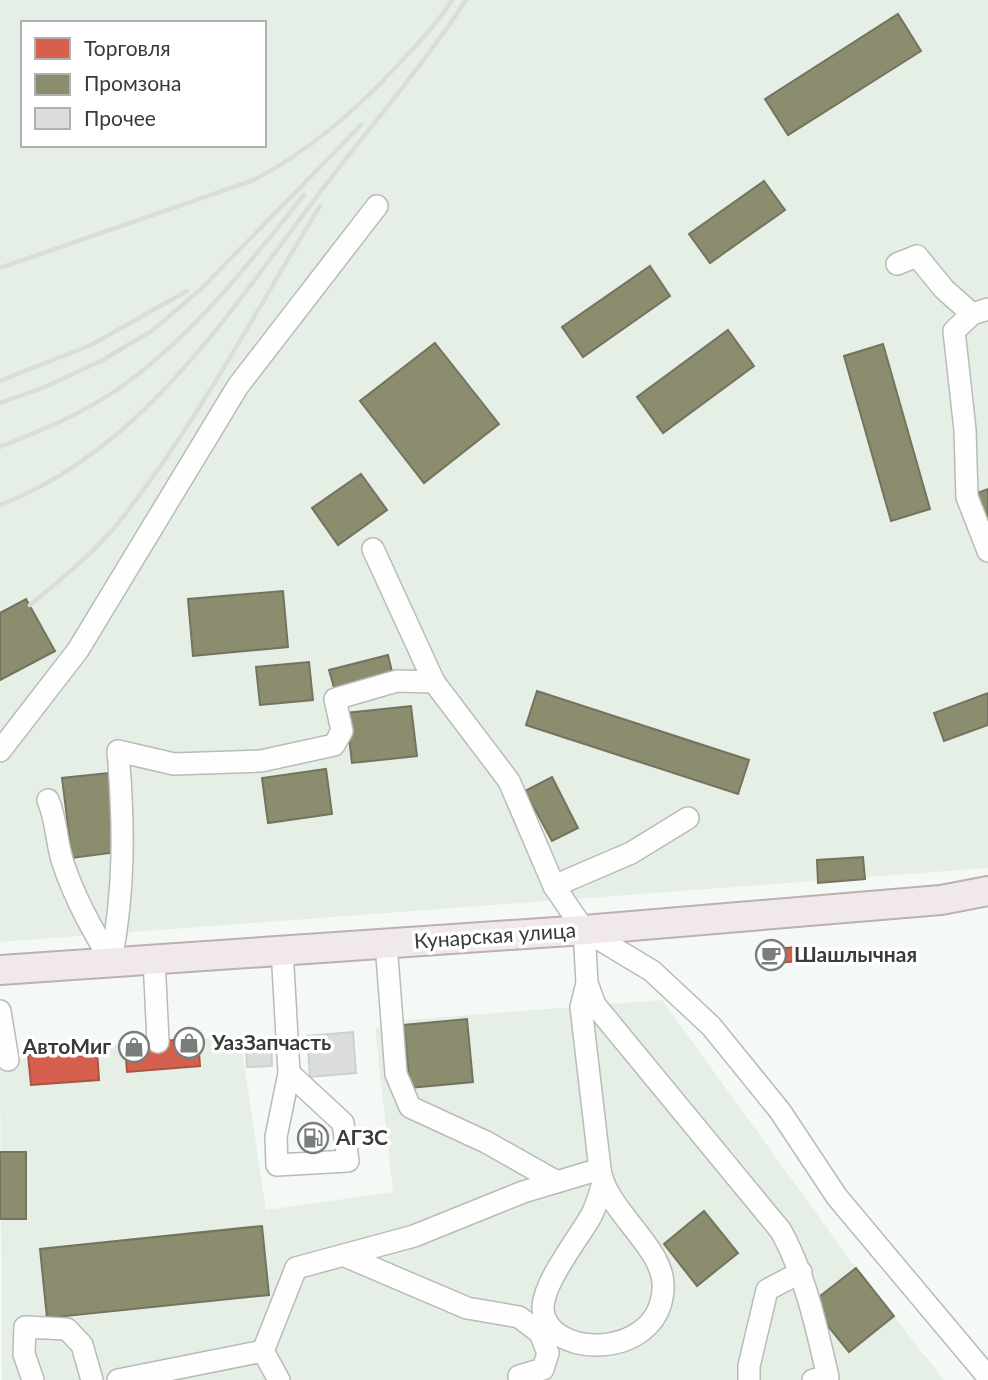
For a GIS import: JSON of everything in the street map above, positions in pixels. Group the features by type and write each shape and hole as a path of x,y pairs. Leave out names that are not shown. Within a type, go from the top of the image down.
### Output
{"main road":[{"name":"Кунарская улица","path":"0,970 584,930 941,900 988,891"}],"street":[{"path":"0,751 78,650 238,386 377,206"},
{"path":"897,264 917,256 944,289 980,311 954,331 965,430 967,497 988,550"},
{"path":"373,548 434,682 509,781 554,886 584,930 652,971 711,1026 780,1111 837,1197 988,1377"},
{"path":"111,961 120,914 125,836 118,751 174,764 261,761 334,745 342,731 335,699 397,681 434,682"},
{"path":"48,800 55,817 62,860 80,909 111,961"},
{"path":"554,886 631,853 688,818"},
{"path":"519,1376 543,1369 548,1353 543,1321 548,1290 592,1214 601,1178 581,1007 587,983 584,930"},
{"path":"386,943 396,1074 410,1107 486,1142 557,1182"},
{"path":"282,949 289,1073 276,1137 277,1165 348,1161 344,1123 289,1073"},
{"path":"154,958 158,1042"},
{"path":"587,983 596,1005 781,1231 801,1272 828,1377 813,1380"},
{"path":"0,1011 8,1060"},
{"path":"262,1350 296,1268 414,1236 557,1182 601,1178"},
{"path":"345,1256 467,1308 543,1321 558,1334 578,1343 623,1343 642,1334 659,1306 664,1288 650,1252 601,1178"},
{"path":"750,1380 749,1366 767,1290 801,1272"},
{"path":"32,1380 23,1354 25,1327 67,1329 82,1345 92,1380"},
{"path":"118,1380 262,1350"},
{"path":"262,1350 279,1380"}],"shaded area":[{"path":"0,0 988,0 988,868 0,942"},
{"path":"662,1000 856,1268 944,1380 2,1380 0,1062 125,1044 240,1036 266,1210 393,1192 375,1029 393,1021"}],"building: Торговля":[{"path":"797,947 798,961 765,964 763,950"},
{"path":"198,1038 200,1066 127,1072 125,1044"},
{"path":"97,1050 99,1080 31,1085 28,1055"}],"building: Промзона":[{"path":"898,14 921,51 788,135 765,99"},
{"path":"764,181 785,210 710,263 689,234"},
{"path":"650,266 670,296 583,357 562,327"},
{"path":"728,330 754,366 663,433 637,397"},
{"path":"435,343 499,424 424,483 360,401"},
{"path":"883,344 930,509 891,521 844,356"},
{"path":"361,474 387,510 338,545 312,508"},
{"path":"988,489 988,535 974,494"},
{"path":"283,591 288,647 193,656 188,599"},
{"path":"26,599 55,651 0,680 0,613"},
{"path":"388,655 393,676 335,691 329,670"},
{"path":"309,662 313,700 260,705 256,667"},
{"path":"537,691 749,760 738,794 526,725"},
{"path":"988,693 988,725 944,741 934,713"},
{"path":"411,706 417,756 352,763 346,713"},
{"path":"326,769 332,814 268,823 262,778"},
{"path":"108,773 118,852 72,858 62,778"},
{"path":"552,777 578,828 552,841 525,791"},
{"path":"863,857 865,879 818,883 817,860"},
{"path":"467,1019 473,1082 410,1088 404,1025"},
{"path":"0,1152 26,1152 26,1219 0,1219"},
{"path":"704,1211 738,1253 697,1286 664,1244"},
{"path":"262,1226 269,1295 47,1318 40,1249"},
{"path":"856,1268 894,1316 849,1352 810,1304"}],"building: Прочее":[{"path":"353,1032 356,1073 310,1077 307,1036"},
{"path":"271,1042 272,1066 247,1067 246,1043"}],"railway":[{"path":"0,268 254,180 312,143 364,99 419,43 452,0"},
{"path":"0,505 53,480 100,448 144,410 185,367 223,322 466,0"},
{"path":"0,403 45,387 101,361 153,330 200,290 361,125"},
{"path":"0,447 87,408 143,371 217,300 304,195"},
{"path":"30,605 98,545 147,485 224,367 320,206"},
{"path":"0,381 91,345 187,291"}],"place":[{"name":"Шашлычная","path":"771,955"},
{"name":"УазЗапчасть","path":"189,1043"},
{"name":"АвтоМиг","path":"134,1047"},
{"name":"АГЗС","path":"313,1138"}]}
